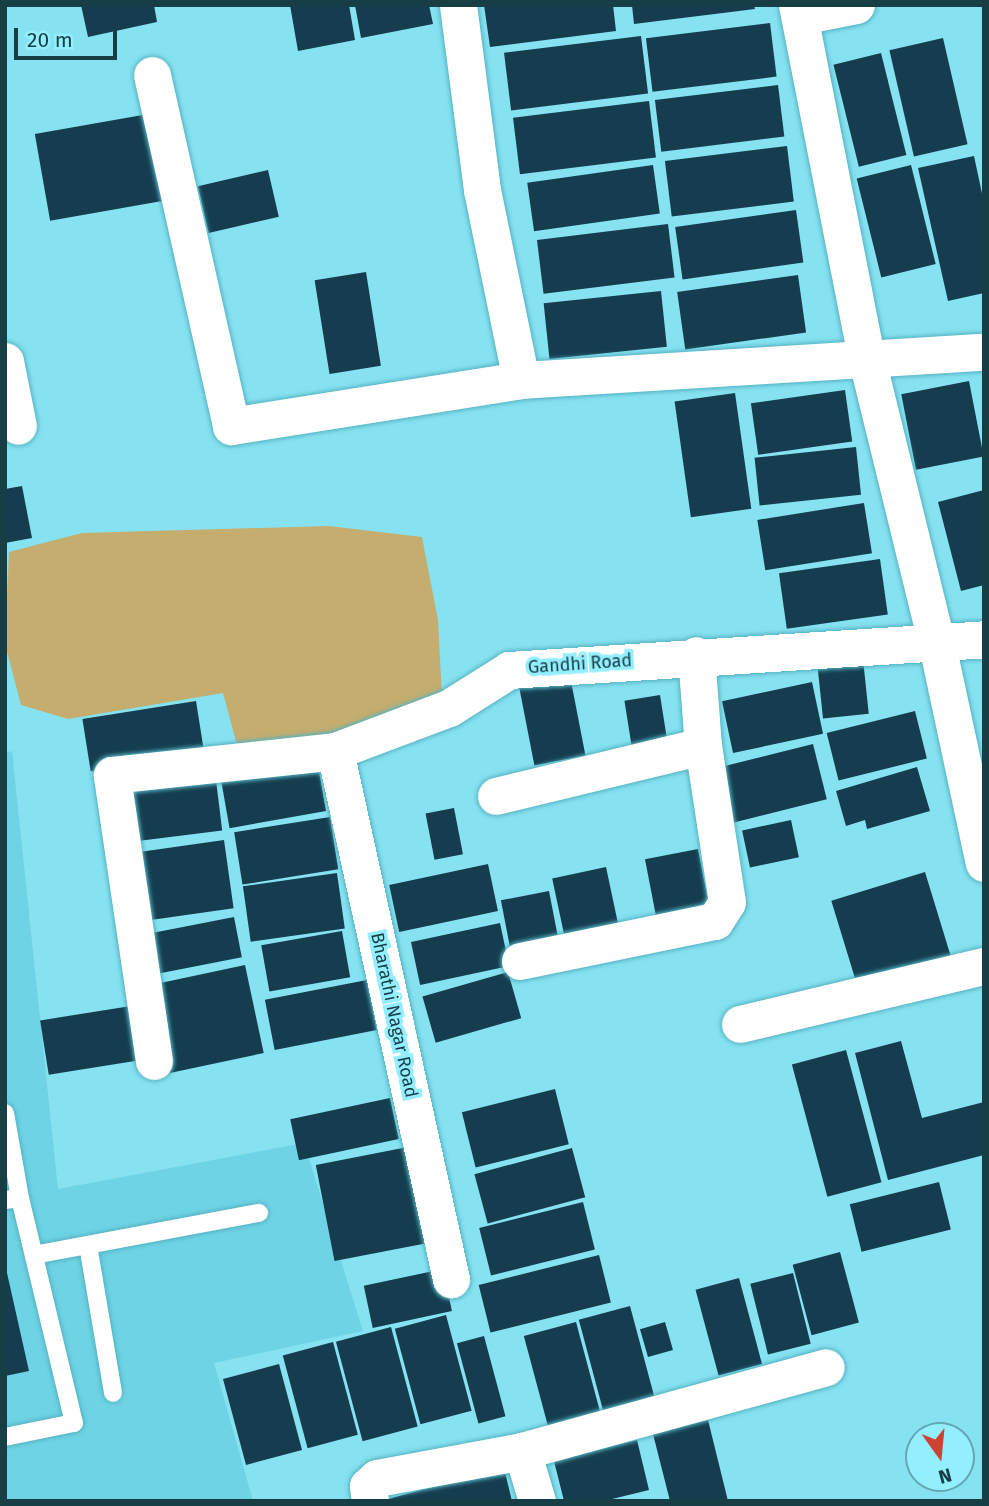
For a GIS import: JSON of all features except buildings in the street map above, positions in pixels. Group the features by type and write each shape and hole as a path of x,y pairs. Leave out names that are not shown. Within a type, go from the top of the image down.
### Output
{"street":[{"path":"458,5 482,191 521,380"},
{"path":"856,5 799,11 866,356 936,640 984,863"},
{"path":"152,75 231,426 521,380 866,356 984,352"},
{"path":"5,361 18,426"},
{"name":"Gandhi Road","path":"154,1061 112,775 335,751 449,708 509,670 696,655 984,639"},
{"path":"520,961 715,921 727,902 703,746 696,655"},
{"path":"496,796 703,746"},
{"name":"Bharathi Nagar Road","path":"335,751 451,1279"},
{"path":"740,1024 984,966"},
{"path":"370,1501 368,1486 377,1478 522,1451 826,1367"},
{"path":"522,1451 537,1501"}],"lane":[{"path":"5,1113 13,1199 34,1255 74,1423 5,1437"},
{"path":"34,1255 259,1213"},
{"path":"88,1245 113,1392"}],"shaded area":[{"path":"329,526 422,537 438,620 442,697 334,740 237,745 223,693 68,719 21,705 5,644 9,552 82,533"},
{"path":"12,751 58,1189 304,1143 363,1331 214,1363 253,1501 5,1501 5,753"}]}
